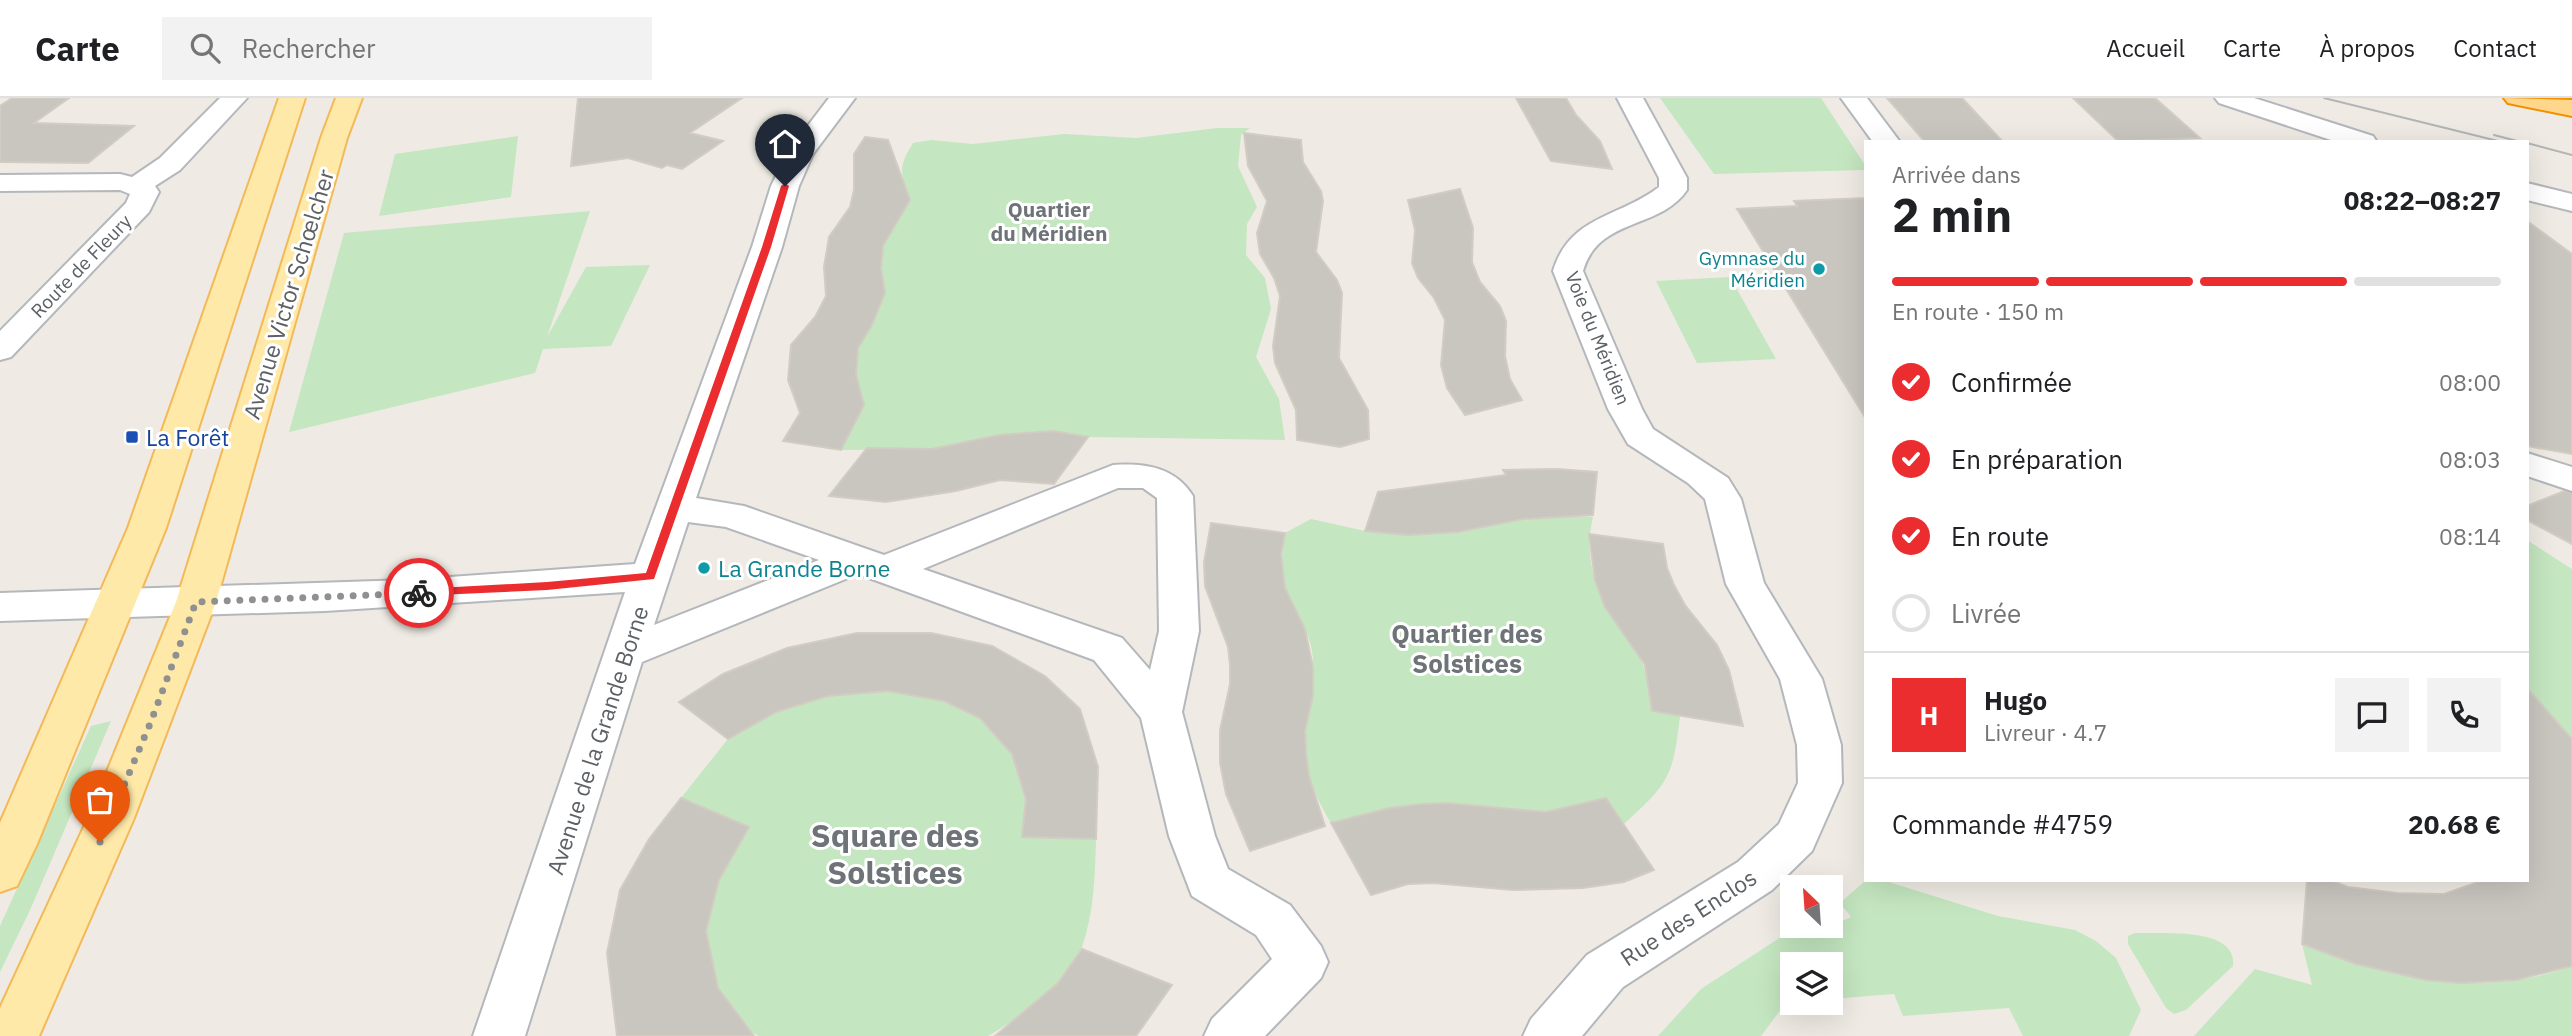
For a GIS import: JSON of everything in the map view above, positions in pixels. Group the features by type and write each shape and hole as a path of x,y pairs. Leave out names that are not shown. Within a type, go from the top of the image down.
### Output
{"highway":[{"path":"2517,98 2572,108"}],"main road":[{"path":"0,872 147,528 292,98"},
{"name":"Avenue Victor Schœlcher","path":"13,1036 111,818 196,602 334,138 349,98"}],"street":[{"name":"Route de Fleury","path":"0,350 139,206 145,192 136,186 170,164 234,98"},
{"name":"Avenue de la Grande Borne","path":"499,1036 650,576 785,186 800,153 842,98"},
{"name":"Voie du Méridien","path":"1630,98 1673,178 1673,190 1648,208 1586,237 1570,256 1568,271 1625,409 1640,436"},
{"path":"1854,98 1886,140"},
{"path":"2228,98 2358,140"},
{"path":"0,183 120,182 136,186"},
{"path":"2529,192 2572,203"},
{"name":"Rue des Enclos","path":"1549,1036 1605,971 1755,876 1796,837 1819,783 1819,745 1804,690 1786,650 1745,584 1723,499 1715,486 1701,475 1640,436"},
{"path":"2529,465 2572,479"},
{"path":"626,652 1113,477 1139,475 1165,483 1175,496 1179,631 1161,712"},
{"path":"675,508 732,515 1108,649 1161,712 1192,836 1209,882 1273,920 1303,962 1230,1036"},
{"path":"0,607 196,602 547,586 650,576"}],"green space":[{"path":"1660,98 1821,98 1864,163 1864,170 1714,174"},
{"path":"1217,128 1250,128 1241,135 1238,166 1257,207 1247,224 1246,255 1265,278 1271,309 1256,357 1279,399 1285,440 1088,437 1053,431 999,435 932,449 841,450 864,405 856,375 858,348 872,325 885,293 881,268 883,246 910,200 902,170 913,143 931,140 973,144 1064,134 1136,138"},
{"path":"518,136 511,197 379,216 395,154"},
{"path":"590,211 547,337 586,267 650,265 611,346 543,349 535,373 289,432 344,233"},
{"path":"1730,277 1776,359 1697,363 1656,281"},
{"path":"1593,517 1590,556 1600,591 1644,666 1652,689 1680,716 1675,753 1660,788 1624,824 1605,798 1546,812 1447,803 1422,804 1390,808 1331,823 1314,790 1305,755 1313,657 1307,634 1286,594 1282,560 1285,533 1311,519 1365,531 1408,535 1458,532 1523,519"},
{"path":"2529,541 2572,569 2572,739 2554,718 2529,697"},
{"path":"888,691 944,701 980,718 1012,754 1026,799 1022,837 1096,839 1091,907 1082,947 1067,973 1055,986 1028,1009 988,1036 759,1036 751,1032 718,988 706,931 719,880 749,827 681,798 728,739 776,712 828,696"},
{"path":"111,721 31,908 0,972 0,926 91,726"},
{"path":"1864,882 1888,882 1998,916 2075,930 2096,941 2116,958 2141,1010 2129,1036 2023,1036 2009,1008 1903,1016 1894,994 1843,998 1843,952 1780,952 1780,1011 1761,1036 1658,1036 1701,989 1780,938 1843,938 1843,921 1851,917 1843,907 1843,900"},
{"path":"2135,933 2179,933 2211,938 2223,944 2231,953 2233,966 2186,1010 2174,1014 2166,1008 2128,944 2128,936"},
{"path":"2302,944 2401,975 2470,983 2539,976 2572,966 2572,1036 2194,1036 2255,969 2312,985"}],"building":[{"path":"12,98 69,98 34,123 134,126 88,163 0,162 0,106"},
{"path":"578,98 742,98 690,133 723,141 682,169 667,165 662,168 628,158 571,166"},
{"path":"1516,98 1566,98 1576,115 1600,141 1612,169 1551,161"},
{"path":"1887,98 1962,98 2001,140 1923,140"},
{"path":"2073,98 2155,98 2200,138 2145,140 2117,140"},
{"path":"1244,133 1301,140 1303,162 1321,191 1323,201 1316,252 1337,280 1342,293 1339,358 1368,410 1369,439 1340,447 1297,440 1296,410 1275,363 1273,346 1280,296 1274,278 1260,254 1257,233 1267,201 1248,166"},
{"path":"865,137 888,140 910,200 883,246 881,268 885,293 872,325 858,348 856,375 864,405 841,450 783,441 800,413 788,380 791,345 815,317 826,296 824,267 829,237 850,207 854,190 854,154"},
{"path":"1460,189 1473,228 1472,262 1480,282 1500,306 1506,321 1505,356 1510,379 1522,400 1465,415 1447,388 1441,365 1445,320 1434,298 1418,278 1412,263 1415,230 1408,200"},
{"name":"Gymnase du Méridien","path":"1864,198 1864,416 1737,209 1797,206 1794,201"},
{"path":"2529,222 2572,254 2572,454 2529,446"},
{"path":"1053,431 1088,437 1054,484 1000,480 956,491 886,502 829,496 867,448 932,449 999,435"},
{"path":"1557,469 1597,472 1593,515 1523,519 1458,532 1408,535 1365,531 1378,492 1506,475 1503,470"},
{"path":"2564,491 2572,493 2572,544 2529,521 2529,505"},
{"path":"1211,523 1285,533 1281,555 1285,588 1305,629 1313,667 1313,695 1305,731 1306,754 1309,776 1325,826 1250,851 1226,794 1220,763 1220,730 1230,684 1230,665 1228,647 1205,586 1204,562"},
{"path":"1589,534 1663,544 1667,568 1674,585 1685,605 1717,645 1729,670 1743,726 1652,711 1645,665 1605,607 1595,580"},
{"path":"857,633 931,633 992,646 1045,676 1080,709 1098,767 1096,839 1022,837 1026,799 1012,754 980,718 944,701 888,691 828,696 776,712 728,739 679,702 723,674 787,648"},
{"path":"2529,690 2572,739 2572,966 2516,980 2461,983 2426,980 2356,964 2302,944 2307,882 2335,882 2348,887 2397,893 2444,894 2478,882 2529,882"},
{"path":"681,798 749,827 719,880 706,931 718,988 754,1036 617,1036 607,953 620,890 649,839"},
{"path":"1606,798 1654,870 1624,882 1583,888 1513,890 1433,883 1408,884 1371,895 1331,823 1390,808 1422,804 1447,803 1546,812"},
{"path":"1082,949 1172,985 1136,1036 995,1036 1058,983"}],"tram line":[{"path":"2324,98 2494,140"},
{"path":"2494,135 2513,140"},
{"path":"2529,144 2572,155"}],"way so far":[{"path":"100,842 150,724 196,602 419,593"}],"place":[{"name":"Gymnase du Méridien","path":"1819,269"},
{"name":"La Forêt","path":"132,437"},
{"name":"La Grande Borne","path":"704,568"}],"district":[{"name":"Quartier du Méridien","path":"1049,221"},
{"name":"Quartier des Solstices","path":"1467,648"},
{"name":"Square des Solstices","path":"895,854"}],"route":[{"path":"419,593 547,586 650,576 740,325 785,186"}]}
